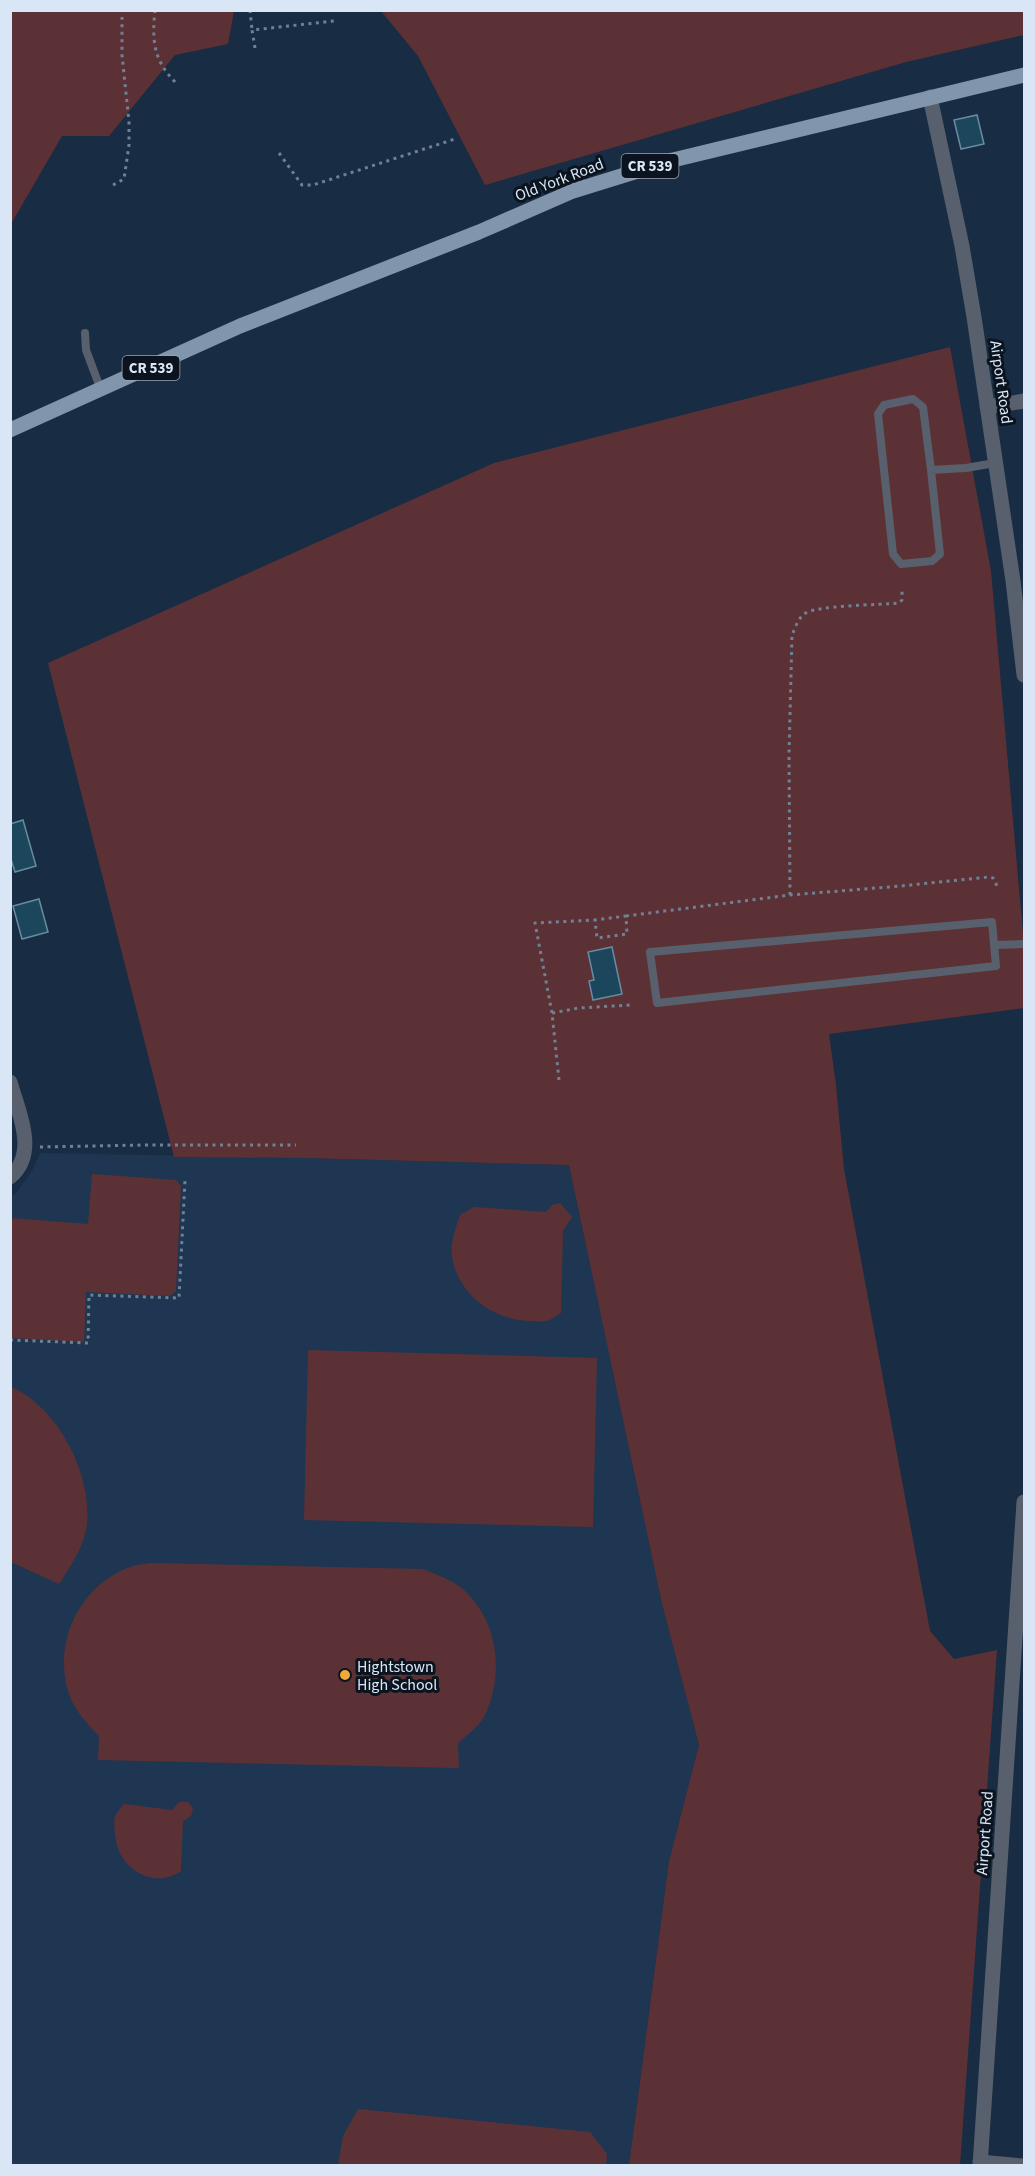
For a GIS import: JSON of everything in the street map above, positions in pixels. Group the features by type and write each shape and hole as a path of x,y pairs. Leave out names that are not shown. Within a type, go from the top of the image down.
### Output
{"main road":[{"name":"Old York Road","path":"101,390 291,305 479,232 563,195 626,173 1024,75"},
{"name":"CR 539","path":"10,430 101,390"}],"street":[{"name":"Airport Road","path":"930,97 962,246 974,317 1013,581 1024,675"},
{"path":"987,407 1024,401"},
{"path":"10,1082 26,1138 22,1162 10,1177"},
{"name":"Airport Road","path":"980,2164 1024,1502"},
{"path":"980,2164 1022,2166"}],"lane":[{"path":"85,333 86,350 101,390"},
{"path":"913,399 923,407 931,470 940,554 932,561 901,564 893,554 878,414 884,405 913,399"},
{"path":"931,470 966,468 995,463"},
{"path":"992,922 995,945 996,966 657,1003 650,952 992,922"},
{"path":"995,945 1024,944"}],"path":[{"path":"155,10 153,40 157,57 175,82"},
{"path":"250,10 255,48"},
{"path":"113,185 123,178 129,145 128,103 122,55 122,17"},
{"path":"252,30 334,21"},
{"path":"279,153 302,185 313,185 454,139"},
{"path":"790,895 789,754 792,635 797,624 809,612 898,603 902,600 902,589"},
{"path":"559,1080 552,1013 535,923 594,920 790,895 988,877 993,878 997,890"},
{"path":"594,920 597,938 627,934 626,916"},
{"path":"552,1013 579,1008 630,1005"},
{"path":"38,1148 144,1144 296,1145"},
{"path":"10,1340 88,1343 89,1294 179,1298 185,1180"}],"shaded area":[{"path":"11,10 234,11 228,44 175,55 109,136 62,136 11,224"},
{"path":"1024,10 1024,35 906,62 485,185 418,56 381,11"},
{"path":"950,347 991,571 1024,945 1024,1008 829,1034 844,1169 930,1631 954,1659 997,1650 960,2165 629,2165 669,1861 699,1745 662,1604 569,1165 174,1157 48,663 494,463"},
{"name":"Hightstown High School","path":"40,1153 569,1165 662,1604 699,1745 669,1861 629,2165 11,2165 10,1196 16,1193 33,1169"},
{"path":"92,1174 176,1180 181,1186 176,1291 170,1296 86,1292 84,1342 11,1338 11,1218 88,1224"},
{"path":"560,1203 572,1217 563,1231 561,1313 545,1321 517,1320 503,1316 480,1303 462,1282 452,1256 453,1240 460,1215 474,1207 546,1212 552,1205"},
{"path":"308,1350 597,1358 593,1527 304,1520"},
{"path":"11,1387 28,1397 58,1428 70,1447 85,1489 86,1530 82,1545 59,1584 11,1562"},
{"path":"153,1563 423,1569 457,1585 478,1606 486,1620 492,1636 496,1669 490,1702 484,1717 476,1728 458,1743 459,1768 98,1760 99,1736 80,1715 68,1691 64,1672 64,1653 68,1634 85,1601 98,1587 113,1575 130,1567"},
{"path":"179,1802 188,1802 193,1808 191,1816 183,1821 181,1871 170,1877 159,1878 134,1870 127,1864 118,1848 114,1828 115,1816 124,1804 172,1810"},
{"path":"358,2109 590,2132 607,2154 606,2165 338,2165 343,2136"}],"building":[{"path":"977,115 984,144 961,149 954,120"},
{"path":"23,820 36,866 15,872 10,856 10,824"},
{"path":"39,899 48,932 22,939 13,906"},
{"path":"612,947 622,994 593,1000 589,981 594,980 588,952"}],"place":[{"name":"Hightstown High School","path":"345,1675"}]}
